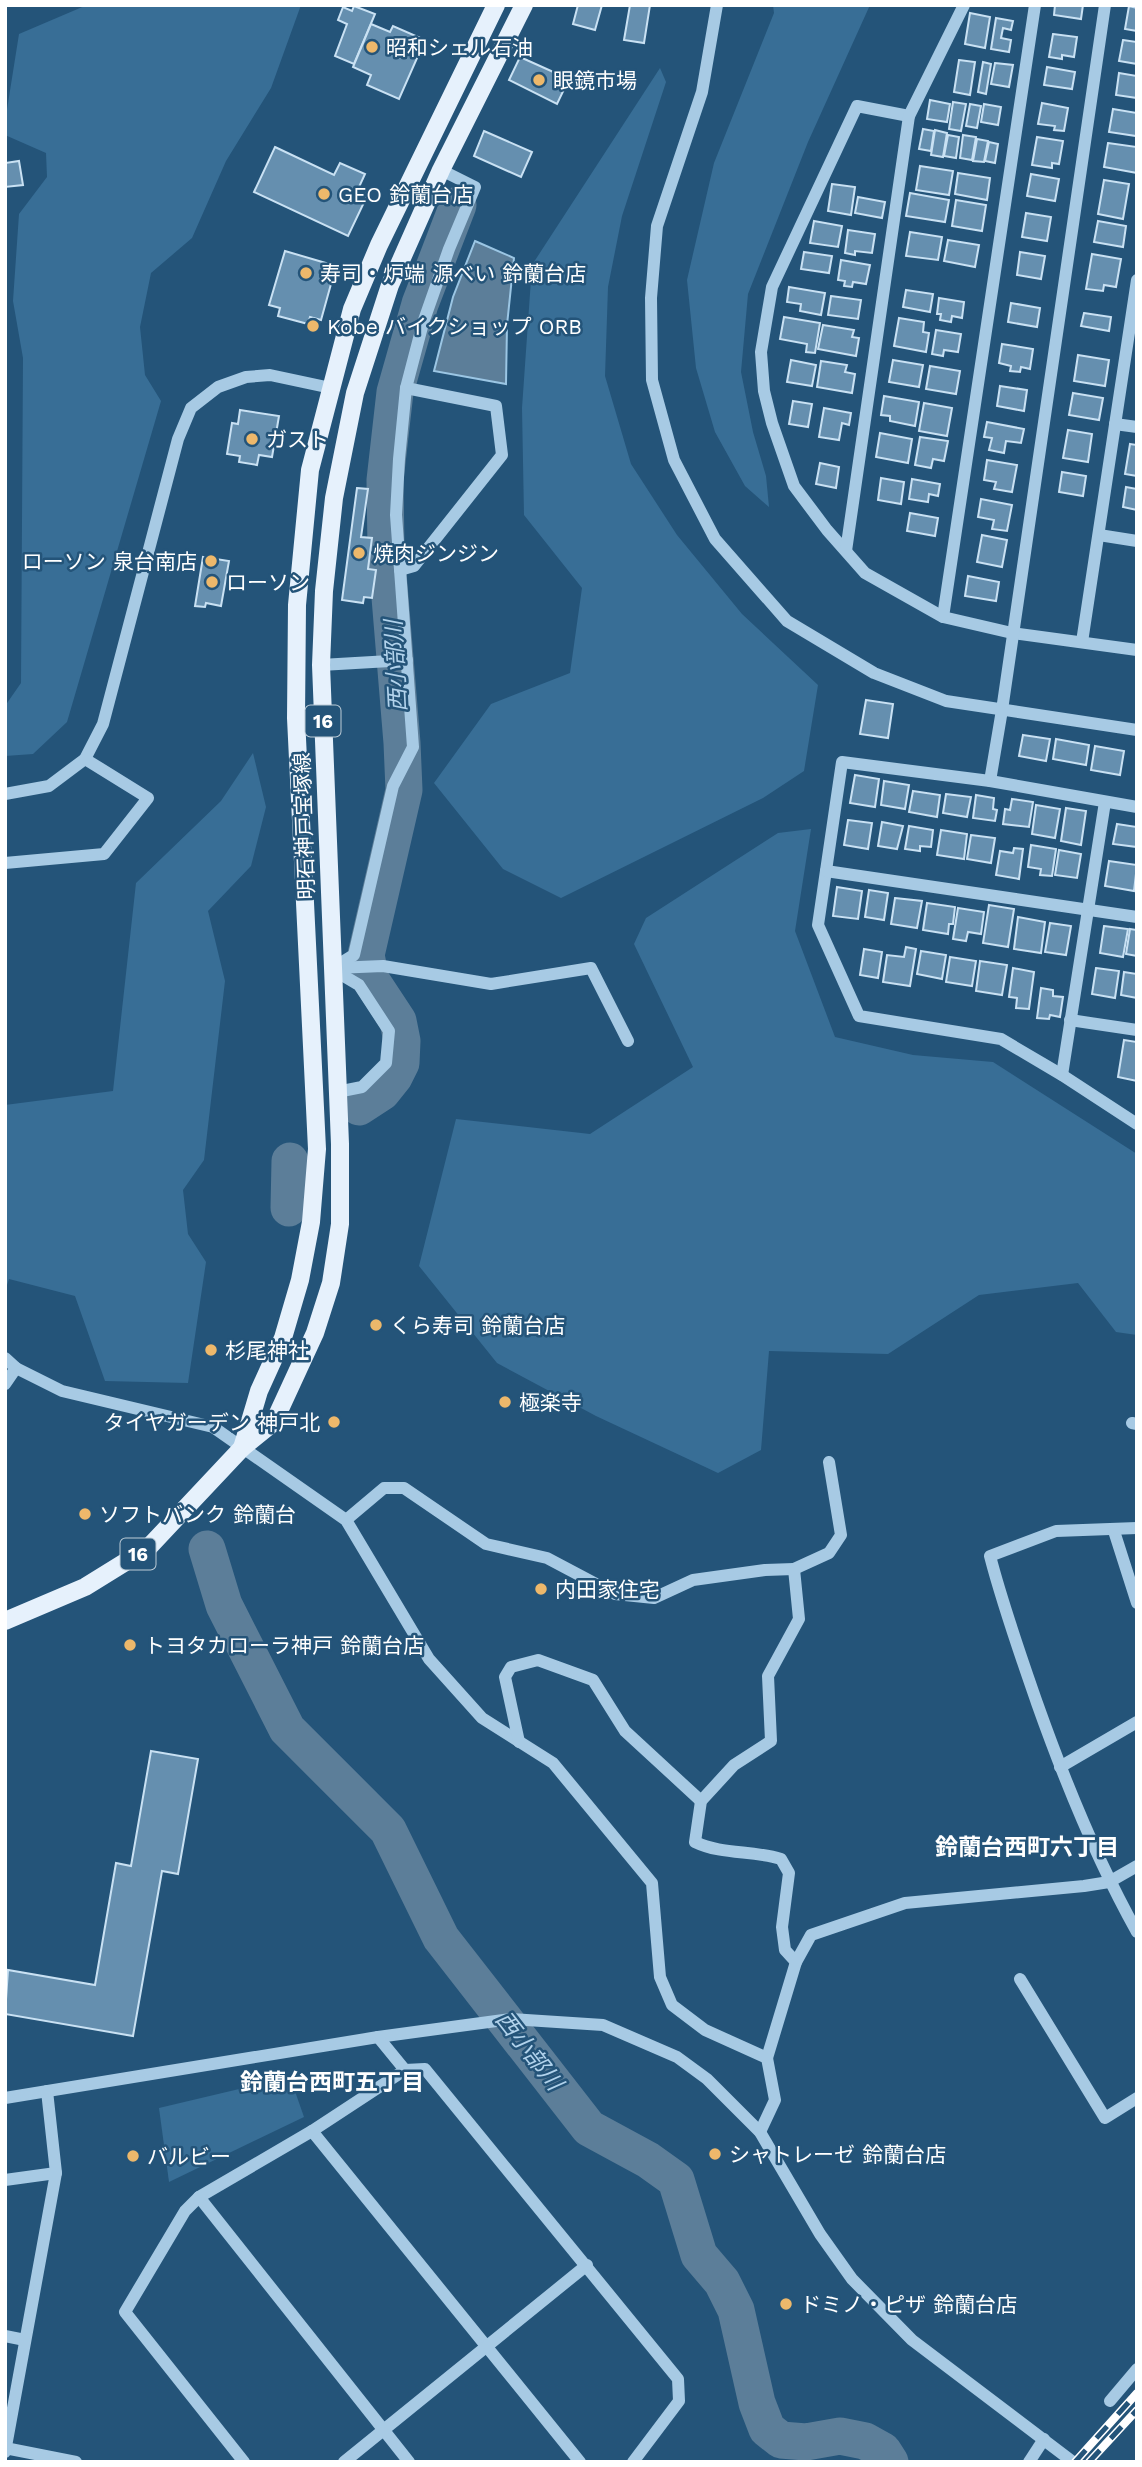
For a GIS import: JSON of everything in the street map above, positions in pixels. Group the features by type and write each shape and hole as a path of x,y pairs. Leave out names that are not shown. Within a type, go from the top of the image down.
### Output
{"main road":[{"name":"明石神戸宝塚線","path":"242,1448 259,1391 283,1338 300,1280 312,1209 317,1149 296,718 297,605 310,470 352,309 379,245 496,5"},
{"name":"明石神戸宝塚線","path":"5,1621 85,1587 148,1548 242,1448 274,1422 315,1333 331,1283 340,1224 321,665 324,591 334,498 355,393 390,285 441,170 524,5"}],"street":[{"path":"717,5 702,92 657,226 651,298 652,380 674,460 715,539 787,621 874,673 946,701 1137,730"},
{"path":"846,551 909,116 964,5"},
{"path":"943,617 1035,5"},
{"path":"990,781 1105,5"},
{"path":"909,116 857,106 772,286 761,352 764,391 793,486 865,573 943,617 1012,633 1137,650"},
{"path":"331,969 354,955 393,786 413,747 396,515 398,459 407,388 422,323 475,187 441,170"},
{"path":"1082,642 1134,314 1137,280"},
{"path":"5,794 49,786 85,759 103,724 178,439 191,408 218,387 246,377 270,375 331,388"},
{"path":"400,570 414,566 502,455 496,405 407,388"},
{"path":"1115,424 1137,427"},
{"path":"1100,535 1137,541"},
{"path":"321,665 407,660"},
{"path":"5,863 104,854 148,798 85,759"},
{"path":"1137,807 990,781 842,762 818,925 859,1016 1001,1039 1062,1075 1137,1125"},
{"path":"1062,1075 1105,802"},
{"path":"826,871 1137,917"},
{"path":"331,969 383,966 491,984 591,968 628,1041"},
{"path":"331,969 359,985 389,1031 386,1062 362,1087 337,1091"},
{"path":"1070,1020 1137,1030"},
{"path":"5,1358 16,1368 62,1391 213,1427 346,1520 429,1659 482,1718 553,1763 652,1883 660,1977 672,2005 705,2030 767,2058"},
{"path":"5,1384 16,1368"},
{"path":"346,1520 384,1488 404,1488 486,1544 547,1558 615,1594 654,1598 693,1580 765,1570 794,1569 829,1553 841,1535 829,1462"},
{"path":"1137,1528 1114,1531 1056,1531 990,1556 1003,1608 1060,1767 1109,1882 1137,1932"},
{"path":"1114,1531 1137,1603"},
{"path":"794,1569 799,1619 768,1676 771,1741 734,1765 701,1801 695,1842 709,1849 761,1853 781,1859 789,1873 782,1927 785,1950 796,1962"},
{"path":"519,1742 505,1677 511,1667 538,1660 593,1680 625,1731 701,1801"},
{"path":"1060,1767 1137,1722"},
{"path":"760,2132 775,2099 767,2058 796,1962 811,1935 905,1903 1109,1882 1137,1866"},
{"path":"1020,1979 1105,2118 1137,2098"},
{"path":"5,2098 378,2037 511,2019 603,2025 677,2057 707,2079 760,2132 820,2234 852,2279 912,2340 1073,2462"},
{"path":"378,2037 405,2070"},
{"path":"244,2462 125,2312 185,2211 199,2197 312,2131 405,2070 425,2069 678,2379 679,2401 633,2462"},
{"path":"47,2091 56,2173 6,2449 76,2462"},
{"path":"312,2131 580,2462"},
{"path":"5,2180 56,2173"},
{"path":"199,2197 409,2462"},
{"path":"344,2462 587,2265"},
{"path":"5,2336 25,2340"},
{"path":"1110,2400 1137,2368"},
{"path":"1029,2462 1044,2439"}],"shaded area":[{"path":"87,5 301,5 271,88 226,161 192,238 151,273 140,327 145,375 161,401 67,722 33,754 5,756 5,706 21,683 23,358 13,301 19,214 47,177 46,153 5,135 5,122 19,34"},
{"path":"773,5 870,5 808,142 748,294 741,372 753,432 766,476 769,507 745,486 715,432 696,368 687,280 714,163 774,13"},
{"path":"660,68 666,82 622,216 608,287 605,376 631,464 677,535 742,614 818,685 804,771 763,798 561,898 503,869 434,783 491,704 570,673 582,588 524,515 522,408 532,265"},
{"path":"475,241 514,258 507,325 506,384 434,371 453,297"},
{"path":"253,753 266,807 251,866 208,911 225,981 204,1160 183,1190 188,1234 206,1262 188,1383 105,1381 75,1296 9,1279 5,1291 5,1105 113,1091 136,883 221,801"},
{"path":"811,829 795,931 835,1037 913,1055 993,1062 1137,1154 1137,1335 1116,1332 1078,1283 979,1295 888,1354 769,1351 761,1450 718,1473 596,1416 497,1363 419,1266 456,1119 590,1134 693,1067 634,944 646,918 778,833"},
{"path":"290,2077 304,2117 169,2182 159,2108"}],"building":[{"path":"578,5 602,5 595,30 573,24"},
{"path":"630,5 650,5 644,43 624,40"},
{"path":"1055,5 1083,5 1081,19 1054,15"},
{"path":"354,6 375,14 354,64 335,56 347,24 338,20 343,7 352,11"},
{"path":"1129,6 1137,8 1137,31 1125,29"},
{"path":"970,13 990,17 985,48 965,44"},
{"path":"996,18 1013,21 1011,30 1003,28 1001,38 1011,40 1009,52 991,49"},
{"path":"371,24 390,32 393,26 425,40 399,99 367,85 371,75 353,67"},
{"path":"1053,34 1077,37 1074,57 1049,57"},
{"path":"1123,40 1137,42 1137,64 1119,61"},
{"name":"眼鏡市場","path":"520,57 569,79 557,104 509,80"},
{"path":"959,60 975,62 970,95 954,92"},
{"path":"983,62 991,64 986,94 978,92"},
{"path":"995,63 1013,65 1009,87 991,84"},
{"path":"1047,67 1075,72 1072,89 1044,85"},
{"path":"1119,73 1137,76 1137,98 1116,95"},
{"path":"930,100 950,104 947,122 927,119"},
{"path":"953,102 966,104 961,131 949,129"},
{"path":"1042,103 1068,108 1064,131 1054,130 1055,126 1038,124"},
{"path":"970,104 981,106 977,128 966,126"},
{"path":"984,104 1001,107 998,125 981,122"},
{"path":"1113,109 1137,113 1136,136 1109,132"},
{"path":"923,129 934,131 931,151 919,149"},
{"path":"935,130 947,133 943,157 931,155"},
{"path":"484,131 532,152 521,177 474,156"},
{"path":"948,135 959,137 956,158 944,156"},
{"path":"963,135 976,137 972,160 960,158"},
{"path":"1037,137 1063,141 1059,164 1052,163 1052,168 1032,165"},
{"path":"977,139 988,141 984,162 973,161"},
{"path":"989,142 998,144 995,163 985,161"},
{"path":"1108,143 1137,147 1137,173 1104,167"},
{"path":"275,147 334,175 340,163 365,174 359,187 369,192 348,236 254,192"},
{"path":"19,161 23,185 5,187 5,163"},
{"path":"920,166 953,171 949,195 916,190"},
{"path":"958,173 990,178 987,200 955,194"},
{"path":"1031,174 1059,179 1055,201 1027,196"},
{"path":"1104,180 1129,184 1123,219 1098,214"},
{"path":"832,184 855,187 851,215 828,211"},
{"path":"910,193 949,200 945,222 906,216"},
{"path":"858,197 885,202 882,218 855,213"},
{"path":"956,200 986,205 982,231 952,226"},
{"path":"1026,213 1051,217 1047,241 1022,237"},
{"path":"814,221 842,226 838,247 810,243"},
{"path":"1098,221 1126,226 1123,247 1094,242"},
{"path":"848,230 875,234 872,253 845,253"},
{"path":"910,232 942,237 938,260 906,256"},
{"path":"948,240 979,245 975,267 944,261"},
{"path":"285,251 336,266 321,320 310,317 308,324 278,316 280,308 269,305"},
{"path":"804,252 832,256 829,273 801,269"},
{"path":"1020,252 1045,256 1041,279 1017,275"},
{"path":"1092,254 1121,259 1116,287 1104,285 1103,291 1086,289"},
{"path":"841,260 870,265 866,284 853,282 852,287 844,286 845,281 838,280"},
{"path":"789,287 825,293 821,315 800,311 801,304 787,302"},
{"path":"906,290 933,294 930,312 903,307"},
{"path":"831,296 861,300 858,319 828,315"},
{"path":"939,298 964,302 962,318 952,316 951,322 940,320 941,314 937,314"},
{"path":"1011,303 1040,308 1037,327 1008,322"},
{"path":"1084,313 1111,317 1109,331 1081,326"},
{"path":"784,317 820,323 815,353 806,352 807,344 780,339"},
{"path":"899,318 924,322 923,332 929,333 926,352 894,346"},
{"path":"823,325 854,330 852,337 859,338 856,356 818,349"},
{"path":"936,330 961,334 958,352 944,350 943,356 932,354"},
{"path":"1002,344 1033,349 1030,369 1021,367 1020,372 1010,371 1011,366 999,363"},
{"path":"1078,355 1109,360 1105,386 1074,381"},
{"path":"791,360 816,365 812,386 787,382"},
{"path":"893,360 923,365 919,387 889,382"},
{"path":"821,361 847,365 845,372 855,374 852,393 817,387"},
{"path":"930,366 960,371 956,394 926,389"},
{"path":"1000,386 1027,390 1024,411 997,406"},
{"path":"1073,393 1103,398 1099,420 1069,415"},
{"path":"884,396 919,402 915,426 890,421 890,416 881,415"},
{"path":"793,401 812,404 808,427 789,424"},
{"path":"924,403 952,408 947,436 919,431"},
{"path":"824,408 851,413 849,425 842,423 839,440 819,437"},
{"name":"ガスト","path":"240,410 279,416 272,457 259,455 257,465 239,462 240,456 227,454 232,423 238,424"},
{"path":"987,422 1024,429 1021,443 1006,441 1004,453 989,450 992,438 984,437"},
{"path":"1068,430 1092,434 1088,462 1063,458"},
{"path":"880,433 912,439 908,463 876,457"},
{"path":"920,437 948,441 944,461 933,459 931,468 915,465"},
{"path":"1130,444 1137,445 1137,476 1125,474"},
{"path":"987,460 1017,465 1012,492 994,489 996,482 984,480"},
{"path":"820,463 839,467 836,488 816,484"},
{"path":"1062,472 1086,476 1083,496 1059,492"},
{"path":"881,478 904,482 901,504 878,500"},
{"path":"912,479 940,484 938,496 929,494 928,502 909,499"},
{"path":"1126,487 1137,489 1137,510 1123,507"},
{"name":"焼肉ジンジン","path":"357,488 368,489 361,537 372,538 368,569 376,570 372,598 364,597 363,603 342,600"},
{"path":"981,499 1012,505 1007,531 992,529 994,520 978,517"},
{"path":"910,513 938,518 935,536 907,531"},
{"path":"982,535 1007,540 1002,567 977,562"},
{"name":"ローソン","path":"203,557 229,561 221,606 206,603 205,607 195,606"},
{"path":"968,576 999,582 996,601 965,596"},
{"path":"866,700 893,704 888,738 860,734"},
{"path":"1023,735 1050,739 1046,761 1019,756"},
{"path":"1056,739 1089,745 1086,765 1053,759"},
{"path":"1095,746 1124,751 1120,775 1091,770"},
{"path":"855,775 879,779 875,807 850,803"},
{"path":"884,781 909,785 905,809 881,805"},
{"path":"913,791 940,795 937,817 909,812"},
{"path":"946,794 971,797 967,817 943,813"},
{"path":"976,795 994,798 993,809 997,810 995,821 973,818"},
{"path":"1012,799 1033,802 1029,827 1003,824 1005,809 1010,810"},
{"path":"1036,805 1060,809 1055,838 1032,834"},
{"path":"1066,808 1086,811 1081,845 1061,841"},
{"path":"848,820 872,823 868,849 844,845"},
{"path":"882,822 903,826 897,849 878,846"},
{"path":"1117,824 1137,827 1137,847 1113,844"},
{"path":"909,826 933,830 931,847 920,846 920,851 905,849"},
{"path":"941,830 967,834 964,859 937,855"},
{"path":"971,835 995,838 991,863 967,859"},
{"path":"1031,845 1056,849 1052,876 1040,875 1041,869 1028,867"},
{"path":"1014,848 1023,849 1019,879 996,875 1000,851 1013,853"},
{"path":"1059,850 1081,854 1077,878 1055,875"},
{"path":"1109,861 1137,865 1134,891 1105,886"},
{"path":"837,887 862,891 858,919 833,916"},
{"path":"869,890 888,893 884,920 865,917"},
{"path":"895,898 922,901 917,928 891,924"},
{"path":"927,903 955,907 953,924 949,924 948,934 923,930"},
{"path":"989,905 1014,909 1008,947 983,943"},
{"path":"958,908 984,912 981,934 968,932 966,941 953,939"},
{"path":"1018,917 1045,922 1041,953 1014,949"},
{"path":"1050,923 1071,926 1066,955 1045,952"},
{"path":"1104,926 1128,929 1123,957 1100,953"},
{"path":"1130,929 1137,930 1137,956 1126,954"},
{"path":"906,947 916,949 910,986 883,982 887,955 904,957"},
{"path":"864,949 882,952 878,978 860,975"},
{"path":"921,951 946,955 942,979 917,974"},
{"path":"950,957 976,961 972,986 946,982"},
{"path":"980,961 1007,965 1002,995 976,991"},
{"path":"1013,968 1034,972 1029,1009 1016,1008 1017,998 1009,997"},
{"path":"1096,968 1119,971 1115,998 1092,994"},
{"path":"1124,972 1137,974 1137,998 1121,995"},
{"path":"1041,988 1053,990 1053,996 1063,997 1060,1017 1050,1015 1049,1019 1037,1018"},
{"path":"1124,1040 1137,1042 1137,1081 1118,1077"},
{"path":"151,1751 198,1759 178,1874 162,1871 133,2036 5,2014 8,1970 95,1985 116,1863 131,1866"}],"waterway":[{"name":"西小部川","path":"359,1107 382,1092 394,1077 401,1063 402,1041 398,1021 371,980 366,955 404,790 386,549 385,480 395,392 420,304 458,205"},
{"name":"西小部川","path":"289,1208 290,1161"},
{"name":"西小部川","path":"207,1549 224,1605 287,1729 388,1830 441,1938 589,2128 648,2160 676,2180 699,2255 722,2282 736,2310 757,2403 767,2429 781,2440 806,2442 840,2436 865,2441 883,2451 890,2462"}],"railway":[{"path":"1075,2462 1137,2393"},
{"path":"1089,2462 1137,2410"}],"place":[{"name":"昭和シェル石油","path":"372,47"},
{"name":"眼鏡市場","path":"539,80"},
{"name":"GEO 鈴蘭台店","path":"324,194"},
{"name":"寿司・炉端 源べい 鈴蘭台店","path":"306,273"},
{"name":"Kobe バイクショップ ORB","path":"313,326"},
{"name":"ガスト","path":"252,439"},
{"name":"焼肉ジンジン","path":"359,553"},
{"name":"ローソン 泉台南店","path":"211,561"},
{"name":"ローソン","path":"212,582"},
{"name":"くら寿司 鈴蘭台店","path":"376,1325"},
{"name":"杉尾神社","path":"211,1350"},
{"name":"極楽寺","path":"505,1402"},
{"name":"タイヤガーデン 神戸北","path":"334,1422"},
{"name":"ソフトバンク 鈴蘭台","path":"85,1514"},
{"name":"内田家住宅","path":"541,1589"},
{"name":"トヨタカローラ神戸 鈴蘭台店","path":"130,1645"},
{"name":"シャトレーゼ 鈴蘭台店","path":"715,2154"},
{"name":"バルビー","path":"133,2156"},
{"name":"ドミノ・ピザ 鈴蘭台店","path":"786,2304"}],"district":[{"name":"鈴蘭台西町六丁目","path":"1027,1847"},
{"name":"鈴蘭台西町五丁目","path":"332,2082"}]}
